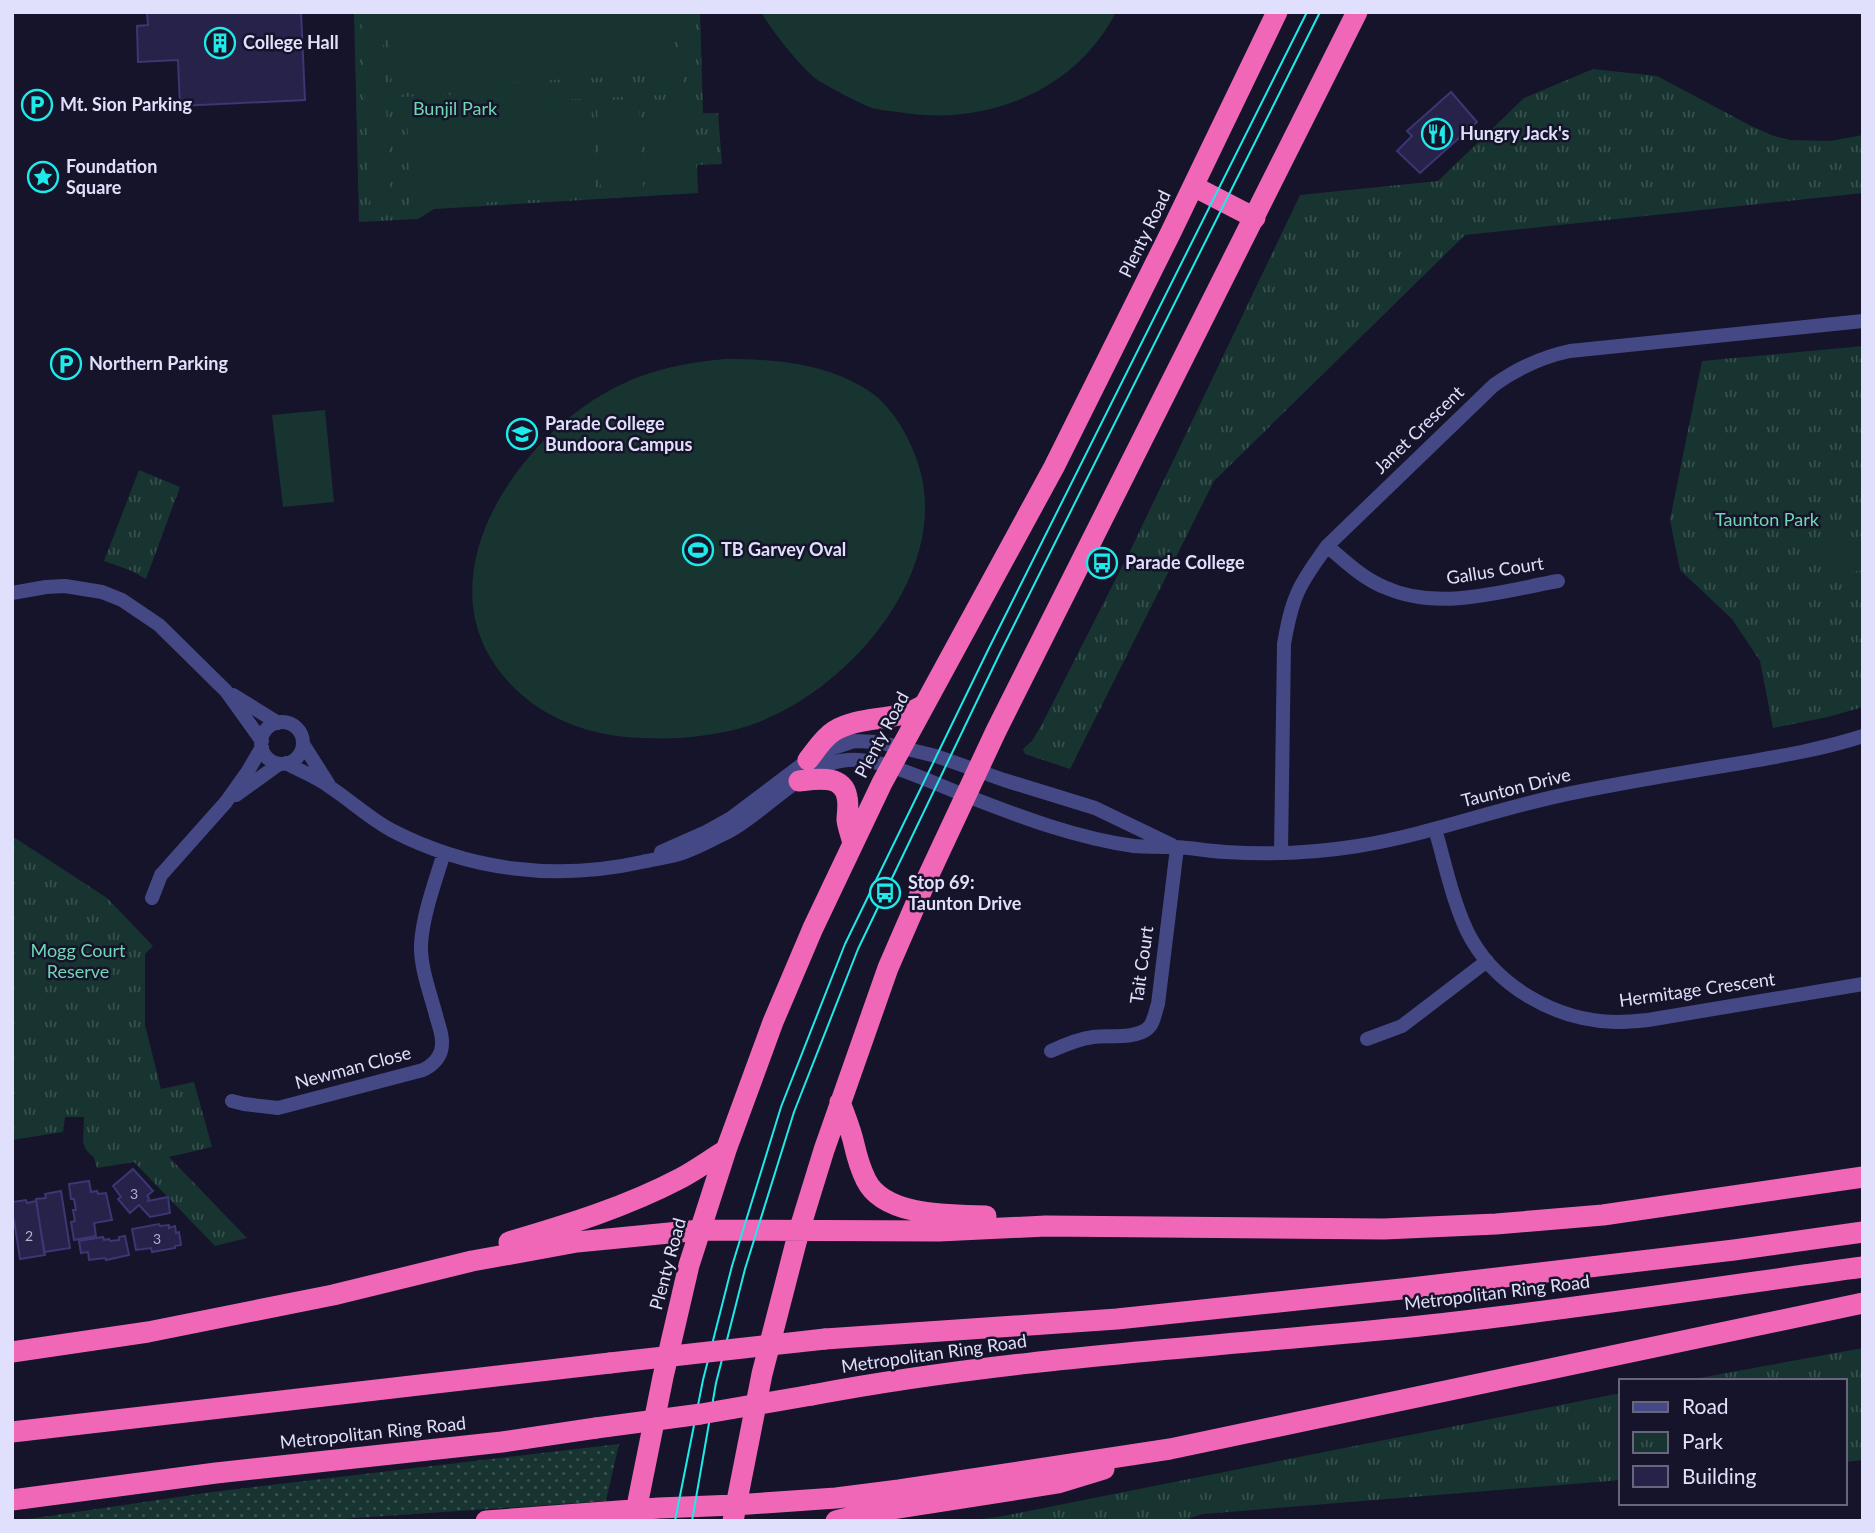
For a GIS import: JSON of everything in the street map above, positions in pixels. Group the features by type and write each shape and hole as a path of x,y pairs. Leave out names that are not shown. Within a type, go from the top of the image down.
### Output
{"highway":[{"name":"Plenty Road","path":"635,1515 689,1265 726,1150 813,928 890,767 1054,467 1277,12"},
{"path":"734,1513 762,1374 799,1231 840,1102 888,968 977,771 1357,12"},
{"path":"1193,186 1255,218"},
{"path":"808,760 834,731 855,722 914,712 925,704"},
{"path":"799,781 821,778 832,779 840,784 848,798 848,824 853,843"},
{"path":"840,1102 867,1184 884,1199 905,1209 1001,1217 1046,1226"},
{"path":"333,1295 617,1207 682,1177 726,1150"},
{"path":"12,1352 148,1332 333,1295 472,1261 577,1242 700,1230 939,1231 1046,1226 1384,1229 1496,1224 1604,1215 1863,1177"},
{"name":"Metropolitan Ring Road","path":"12,1432 825,1339 1117,1319 1398,1289 1693,1255 1863,1232"},
{"name":"Metropolitan Ring Road","path":"12,1500 216,1473 502,1442 701,1414 886,1381 1098,1356 1421,1325 1863,1267"},
{"path":"486,1521 562,1518 609,1512 635,1515 734,1513 761,1503 899,1490 1170,1449 1863,1303"},
{"path":"836,1521 867,1513 1058,1483 1170,1449"}],"street":[{"name":"Janet Crescent","path":"1280,853 1284,644 1296,595 1327,546 1494,385 1511,372 1548,356 1570,351 1863,321"},
{"name":"Gallus Court","path":"1327,546 1382,587 1423,599 1466,597 1558,581"},
{"path":"12,593 65,586 102,592 122,600 159,625 226,691 262,744 268,758 330,786 386,827 444,853 513,870 569,872 638,863"},
{"path":"226,691 278,723 296,727 303,744 330,786"},
{"path":"152,898 161,875 226,802 248,771 267,729 278,723"},
{"name":"Taunton Drive","path":"638,863 681,854 733,829 799,781 833,762 846,760 869,761 890,767 995,807 1100,840 1138,846 1280,853 1359,846 1435,829 1548,797 1788,755 1863,736"},
{"name":"Taunton Drive","path":"638,863 731,818 808,760 854,741 869,741 936,757 1095,808 1177,848"},
{"path":"226,802 283,763 298,757 303,744"},
{"name":"Hermitage Crescent","path":"1435,829 1458,911 1468,934 1486,961 1524,994 1548,1007 1583,1018 1615,1022 1648,1020 1863,984"},
{"name":"Tait Court","path":"1051,1051 1079,1040 1139,1032 1152,1023 1157,1004 1177,848"},
{"name":"Newman Close","path":"232,1101 278,1108 423,1070 437,1059 441,1052 441,1034 421,947 426,917 444,853"},
{"path":"1367,1039 1402,1026 1486,961"}],"green space":[{"name":"Bunjil Park","path":"354,12 700,12 703,113 718,113 722,164 697,165 698,193 434,209 418,219 359,222"},
{"path":"361,12 381,12 385,85 393,94 402,97 666,84 679,68 676,12 686,12 689,60 682,82 675,90 663,95 404,107 386,102 391,215 371,216"},
{"path":"388,12 669,12 672,74 392,88"},
{"path":"761,12 1116,12 1098,40 1077,63 1052,83 1024,98 994,108 963,114 931,115 872,108 820,81 794,56"},
{"path":"1593,69 1657,76 1753,127 1790,140 1830,141 1863,135 1863,193 1465,235 1214,481 1070,769 1025,754 1023,749 1032,741 1041,726 1132,547 1300,195 1438,181 1524,98"},
{"path":"591,100 596,196 410,207 407,111"},
{"path":"687,102 691,187 649,189 645,104"},
{"path":"639,103 643,189 601,191 597,105"},
{"path":"393,111 396,111 399,187 397,187"},
{"name":"Taunton Park","path":"1863,346 1863,707 1773,728 1760,661 1732,619 1680,570 1670,520 1702,361"},
{"name":"TB Garvey Oval","path":"726,359 798,364 833,373 875,395 891,412 904,432 918,463 925,504 920,546 906,586 883,623 854,657 821,687 785,710 748,726 710,735 656,738 611,735 563,721 522,695 489,655 474,612 474,568 487,523 511,481 542,443 578,410 618,386 644,375 685,364"},
{"path":"325,410 334,502 283,507 272,415"},
{"path":"139,470 180,487 146,579 104,561"},
{"path":"1863,536 1863,570 1828,576 1822,542"},
{"name":"Mogg Court Reserve","path":"12,836 107,898 153,946 145,954 145,1025 161,1089 194,1082 212,1147 169,1157 247,1238 215,1246 134,1162 97,1168 83,1142 84,1117 65,1117 63,1132 12,1140"},
{"path":"1863,1348 1863,1460 1847,1462 1847,1379 1694,1379"},
{"path":"1619,1393 1619,1480 1203,1514 1181,1521 968,1521"},
{"path":"619,1444 606,1501 312,1521 15,1521 212,1492"}],"building":[{"name":"College Hall","path":"147,12 301,12 305,100 180,106 178,60 138,62 137,26 148,25"},
{"name":"Hungry Jack's","path":"1451,92 1477,122 1420,173 1397,151 1412,136 1407,131"},
{"path":"133,1169 153,1191 147,1196 148,1201 168,1197 170,1213 150,1217 139,1205 130,1213 118,1199 121,1197 113,1186"},
{"path":"89,1181 91,1192 106,1193 112,1220 94,1223 96,1236 74,1240 71,1222 75,1221 73,1210 76,1210 69,1184"},
{"path":"61,1191 70,1248 44,1252 36,1199"},
{"path":"26,1200 27,1203 36,1201 45,1255 20,1259 12,1220 12,1202"},
{"path":"169,1225 169,1228 175,1226 181,1245 152,1252 151,1248 136,1250 132,1229"},
{"path":"125,1236 129,1255 106,1260 89,1260 88,1252 81,1253 79,1241 103,1237 104,1240 110,1241"}],"tram line":[{"path":"675,1521 703,1380 732,1266 781,1107 845,944 989,648 1307,12"},
{"path":"692,1521 716,1383 745,1269 794,1112 858,949 1000,653 1320,12"}],"place":[{"name":"College Hall","path":"220,43"},
{"name":"Mt. Sion Parking","path":"37,105"},
{"name":"Hungry Jack's","path":"1437,134"},
{"name":"Foundation Square","path":"43,177"},
{"name":"Northern Parking","path":"66,364"},
{"name":"Parade College Bundoora Campus","path":"522,434"},
{"name":"TB Garvey Oval","path":"698,550"},
{"name":"Parade College","path":"1102,563"},
{"name":"Stop 69: Taunton Drive","path":"885,893"}]}
